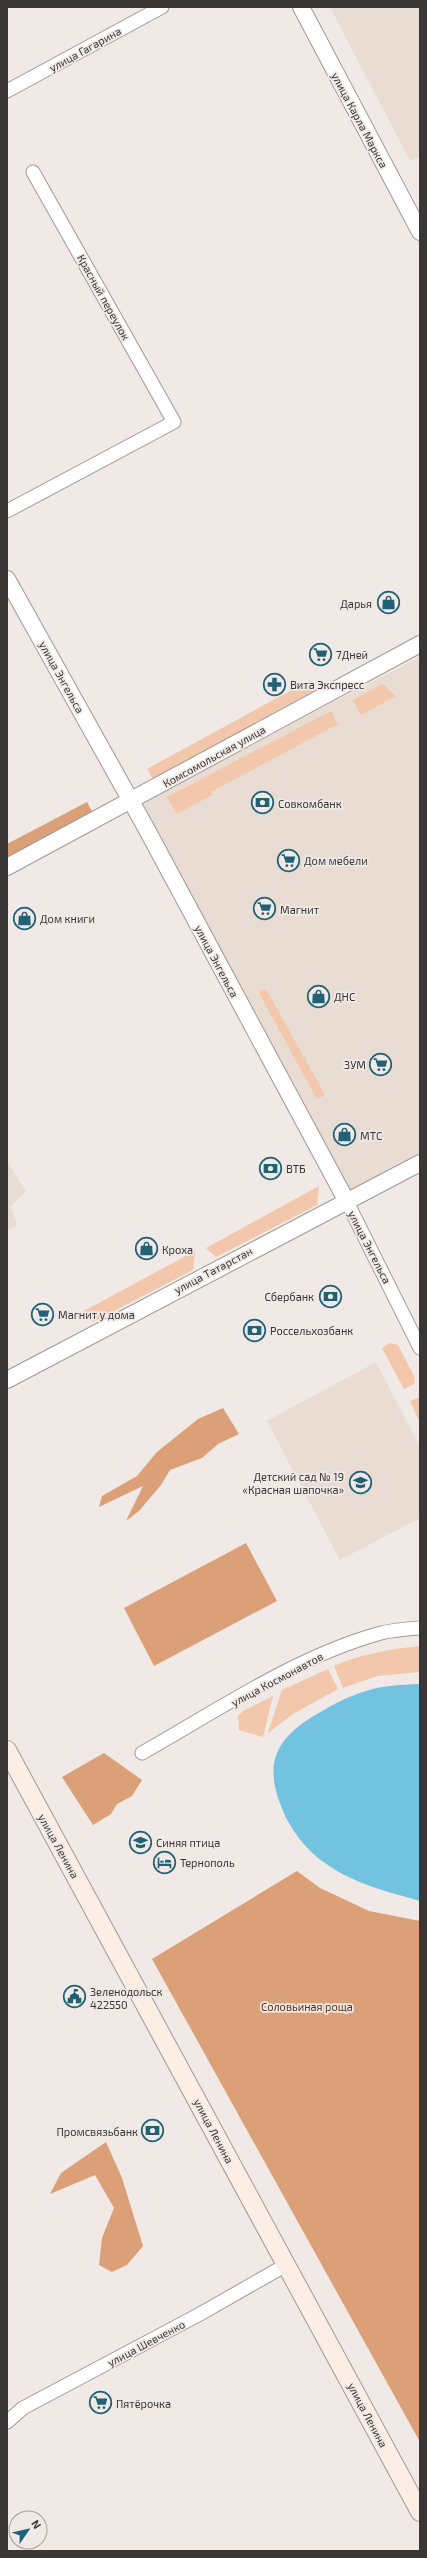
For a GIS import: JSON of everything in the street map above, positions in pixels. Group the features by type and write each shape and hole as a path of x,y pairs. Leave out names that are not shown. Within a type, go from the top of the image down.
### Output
{"main road":[{"name":"улица Ленина","path":"7,1750 420,2512"}],"street":[{"name":"улица Гагарина","path":"7,92 162,7"},
{"name":"улица Карла Маркса","path":"301,7 420,232"},
{"name":"Красный переулок","path":"7,511 174,422 33,172"},
{"name":"улица Энгельса","path":"7,579 132,802 346,1200 420,1348"},
{"name":"Комсомольская улица","path":"7,867 132,802 420,644"},
{"name":"улица Татарстан","path":"7,1380 420,1162"},
{"name":"улица Космонавтов","path":"142,1753 290,1670 333,1649 382,1632 420,1628"},
{"name":"улица Шевченко","path":"7,2422 23,2408 200,2314 286,2265"}],"shaded area":[{"path":"330,7 420,7 420,157 410,161"},
{"path":"420,657 420,1155 349,1192 138,803"},
{"path":"310,680 317,692 154,781 147,769"},
{"path":"382,684 396,696 361,715 353,700"},
{"path":"331,711 338,724 211,792 212,795 177,814 167,797"},
{"path":"266,989 325,1095 317,1099 259,993"},
{"path":"7,1161 26,1192 11,1206 17,1225 7,1230"},
{"path":"319,1186 317,1205 216,1257 206,1248"},
{"path":"195,1251 193,1270 93,1322 82,1312"},
{"path":"390,1343 398,1345 415,1378 414,1384 404,1389 382,1348"},
{"name":"Детский сад № 19 «Красная шапочка»","path":"376,1362 420,1447 420,1518 340,1560 267,1421"},
{"path":"420,1397 420,1423 410,1401"},
{"path":"420,1646 420,1672 377,1676 343,1688 334,1666 354,1658"},
{"path":"328,1669 338,1689 293,1714 268,1733 282,1690"},
{"path":"273,1696 263,1737 239,1730 238,1716 243,1711"}],"green space":[{"path":"87,802 94,815 7,861 7,844"},
{"path":"223,1408 239,1434 218,1444 202,1458 170,1470 161,1485 139,1511 126,1521 143,1486 99,1507 102,1496 137,1476 157,1452 198,1419"},
{"path":"246,1543 277,1601 154,1666 124,1608"},
{"path":"104,1753 142,1780 132,1796 117,1804 111,1814 93,1825 62,1777"},
{"name":"Соловьиная роща","path":"297,1871 320,1888 369,1911 420,1921 420,2442 152,1959"},
{"path":"106,2142 122,2178 143,2246 127,2265 112,2272 99,2265 102,2238 114,2208 95,2175 50,2194 61,2173"}],"water":[{"path":"420,1684 420,1901 358,1881 336,1870 311,1852 293,1830 284,1814 276,1790 274,1763 284,1741 292,1732 317,1714 335,1704 372,1689"}],"place":[{"name":"Дарья","path":"388,603"},
{"name":"7Дней","path":"320,654"},
{"name":"Вита Экспресс","path":"275,684"},
{"name":"Совкомбанк","path":"262,803"},
{"name":"Дом мебели","path":"288,860"},
{"name":"Магнит","path":"265,909"},
{"name":"Дом книги","path":"24,918"},
{"name":"ДНС","path":"318,996"},
{"name":"ЗУМ","path":"381,1064"},
{"name":"МТС","path":"344,1135"},
{"name":"ВТБ","path":"270,1168"},
{"name":"Кроха","path":"147,1249"},
{"name":"Сбербанк","path":"330,1296"},
{"name":"Магнит у дома","path":"43,1314"},
{"name":"Россельхозбанк","path":"254,1330"},
{"name":"Детский сад № 19 «Красная шапочка»","path":"360,1482"},
{"name":"Синяя птица","path":"140,1842"},
{"name":"Тернополь","path":"164,1862"},
{"name":"Зеленодольск 422550","path":"74,1997"},
{"name":"Промсвязьбанк","path":"153,2131"},
{"name":"Пятёрочка","path":"100,2403"}]}
